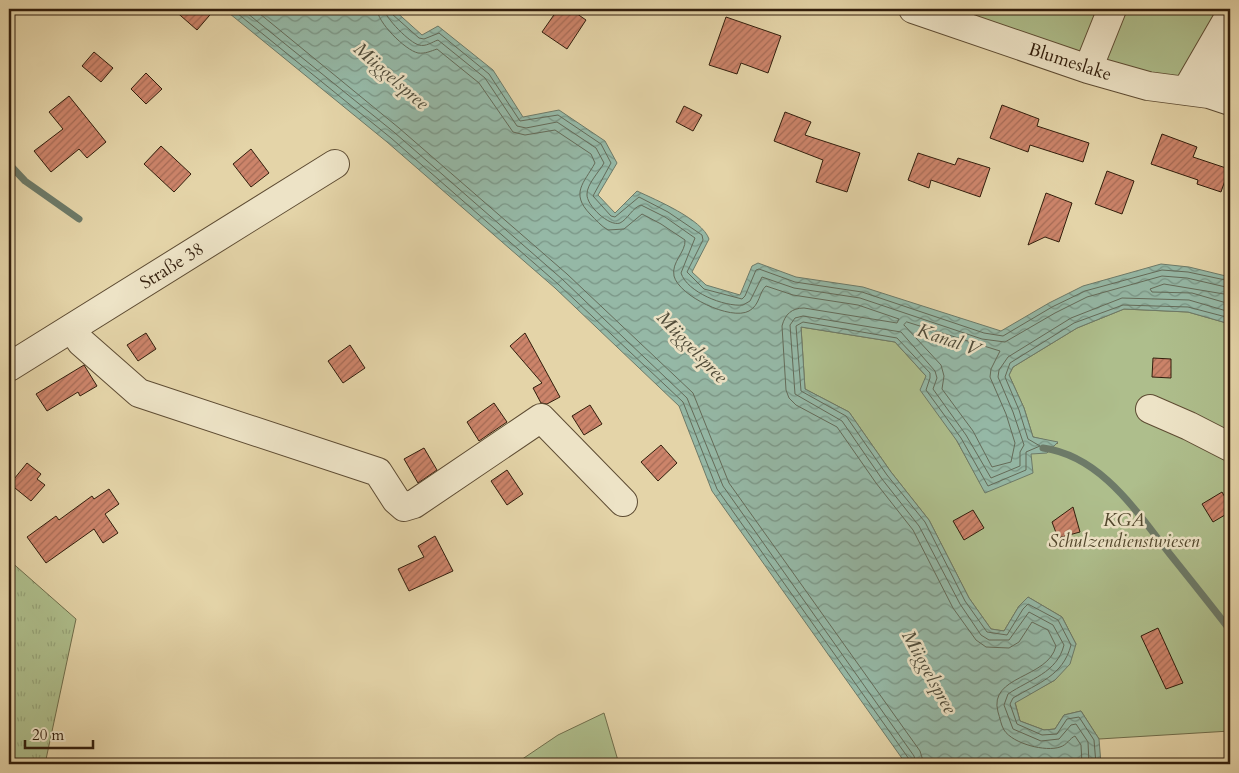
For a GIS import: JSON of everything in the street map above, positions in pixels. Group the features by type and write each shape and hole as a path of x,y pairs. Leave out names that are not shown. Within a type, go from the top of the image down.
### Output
{"street":[{"path":"1088,69 1112,9"},
{"name":"Blumeslake","path":"919,10 1088,69 1148,86 1209,95"},
{"path":"1209,95 1230,16"},
{"path":"1209,95 1230,65"},
{"name":"Straße 38","path":"9,367 335,164"},
{"path":"72,328 81,342 139,393 378,472 396,500 404,507 414,504 541,418 623,502"},
{"path":"1150,409 1230,448"}],"green space":[{"path":"942,9 1230,9 1230,55 1212,77 1141,77"},
{"name":"KGA Schulzendienstwiesen","path":"1124,309 1188,312 1230,324 1230,731 1099,739 1081,711 1064,715 1055,729 1044,730 1020,721 1015,702 1055,680 1076,644 1062,617 1028,597 1019,606 1004,631 991,629 969,598 929,520 891,472 849,412 805,389 801,327 895,342 926,376 957,441 985,492 1030,454 1058,443 1033,437 1024,408 1009,375 1013,367 1077,328"},
{"path":"9,560 76,619 45,764 9,764"},
{"path":"604,713 619,764 515,764 558,735"}],"water":[{"path":"224,9 393,9 422,35 438,26 493,70 523,117 559,110 605,141 617,163 598,195 615,213 637,191 688,217 705,232 709,239 692,272 706,285 740,295 752,266 758,263 796,277 863,287 1001,331 1083,286 1161,264 1189,267 1230,277 1230,324 1188,312 1124,309 1077,328 1013,367 1009,375 1024,408 1033,437 1058,442 1047,453 1031,454 1033,473 985,493 957,441 920,390 926,376 895,342 801,327 805,389 849,412 891,472 929,520 969,598 991,629 1004,631 1019,606 1028,597 1062,617 1076,644 1070,664 1055,680 1015,703 1020,721 1044,730 1055,729 1064,715 1081,711 1099,739 1101,764 906,764 712,491 679,406 555,288 387,142"}],"building":[{"path":"173,9 215,9 197,30"},
{"path":"558,9 570,9 586,20 567,49 542,32"},
{"path":"726,17 781,36 768,73 741,63 737,74 709,65"},
{"path":"94,52 113,68 101,82 82,66"},
{"path":"146,73 162,89 146,104 131,89"},
{"path":"69,96 106,142 87,158 79,149 51,172 34,151 63,129 49,112"},
{"path":"1002,105 1039,119 1037,126 1089,143 1083,162 1030,145 1028,152 990,138"},
{"path":"684,106 702,115 693,131 676,122"},
{"path":"785,112 811,122 805,135 860,153 847,192 816,182 823,160 774,141"},
{"path":"1162,134 1197,147 1193,157 1229,169 1221,192 1197,184 1198,180 1151,164"},
{"path":"161,146 191,174 174,192 144,164"},
{"path":"251,149 269,173 251,187 233,164"},
{"path":"918,153 955,165 958,158 990,168 980,197 931,180 929,188 908,180"},
{"path":"1107,171 1134,181 1122,214 1095,204"},
{"path":"1046,193 1072,203 1059,242 1045,237 1028,245"},
{"path":"146,333 156,349 138,361 127,345"},
{"path":"525,333 560,397 547,404 541,403 533,388 542,383 510,346"},
{"path":"350,345 365,368 343,383 328,361"},
{"path":"1153,358 1171,359 1171,378 1152,377"},
{"path":"84,365 97,386 80,396 78,392 47,411 36,394"},
{"path":"494,403 507,422 479,441 467,422"},
{"path":"590,405 602,424 584,435 572,416"},
{"path":"661,445 677,463 658,481 641,462"},
{"path":"424,448 437,470 418,483 404,459"},
{"path":"27,463 41,474 37,479 45,485 31,501 10,484"},
{"path":"507,470 523,494 507,505 491,481"},
{"path":"109,489 119,504 105,514 118,533 103,543 94,529 46,563 27,537 56,516 59,520 92,496 94,499"},
{"path":"1222,492 1230,506 1230,512 1213,522 1202,504"},
{"path":"1073,507 1080,532 1058,538 1052,522"},
{"path":"973,510 984,528 964,540 953,521"},
{"path":"435,536 453,571 409,591 398,569 424,557 418,546"},
{"path":"1158,628 1183,683 1166,689 1141,636"}],"waterway":[{"path":"9,164 25,181 79,219"},
{"path":"1043,448 1064,453 1083,462 1115,488 1144,520 1230,630"}],"water label":[{"name":"Müggelspree","path":"391,76"},
{"name":"Kanal V","path":"949,340"},
{"name":"Müggelspree","path":"692,347"},
{"name":"Müggelspree","path":"929,672"}]}
